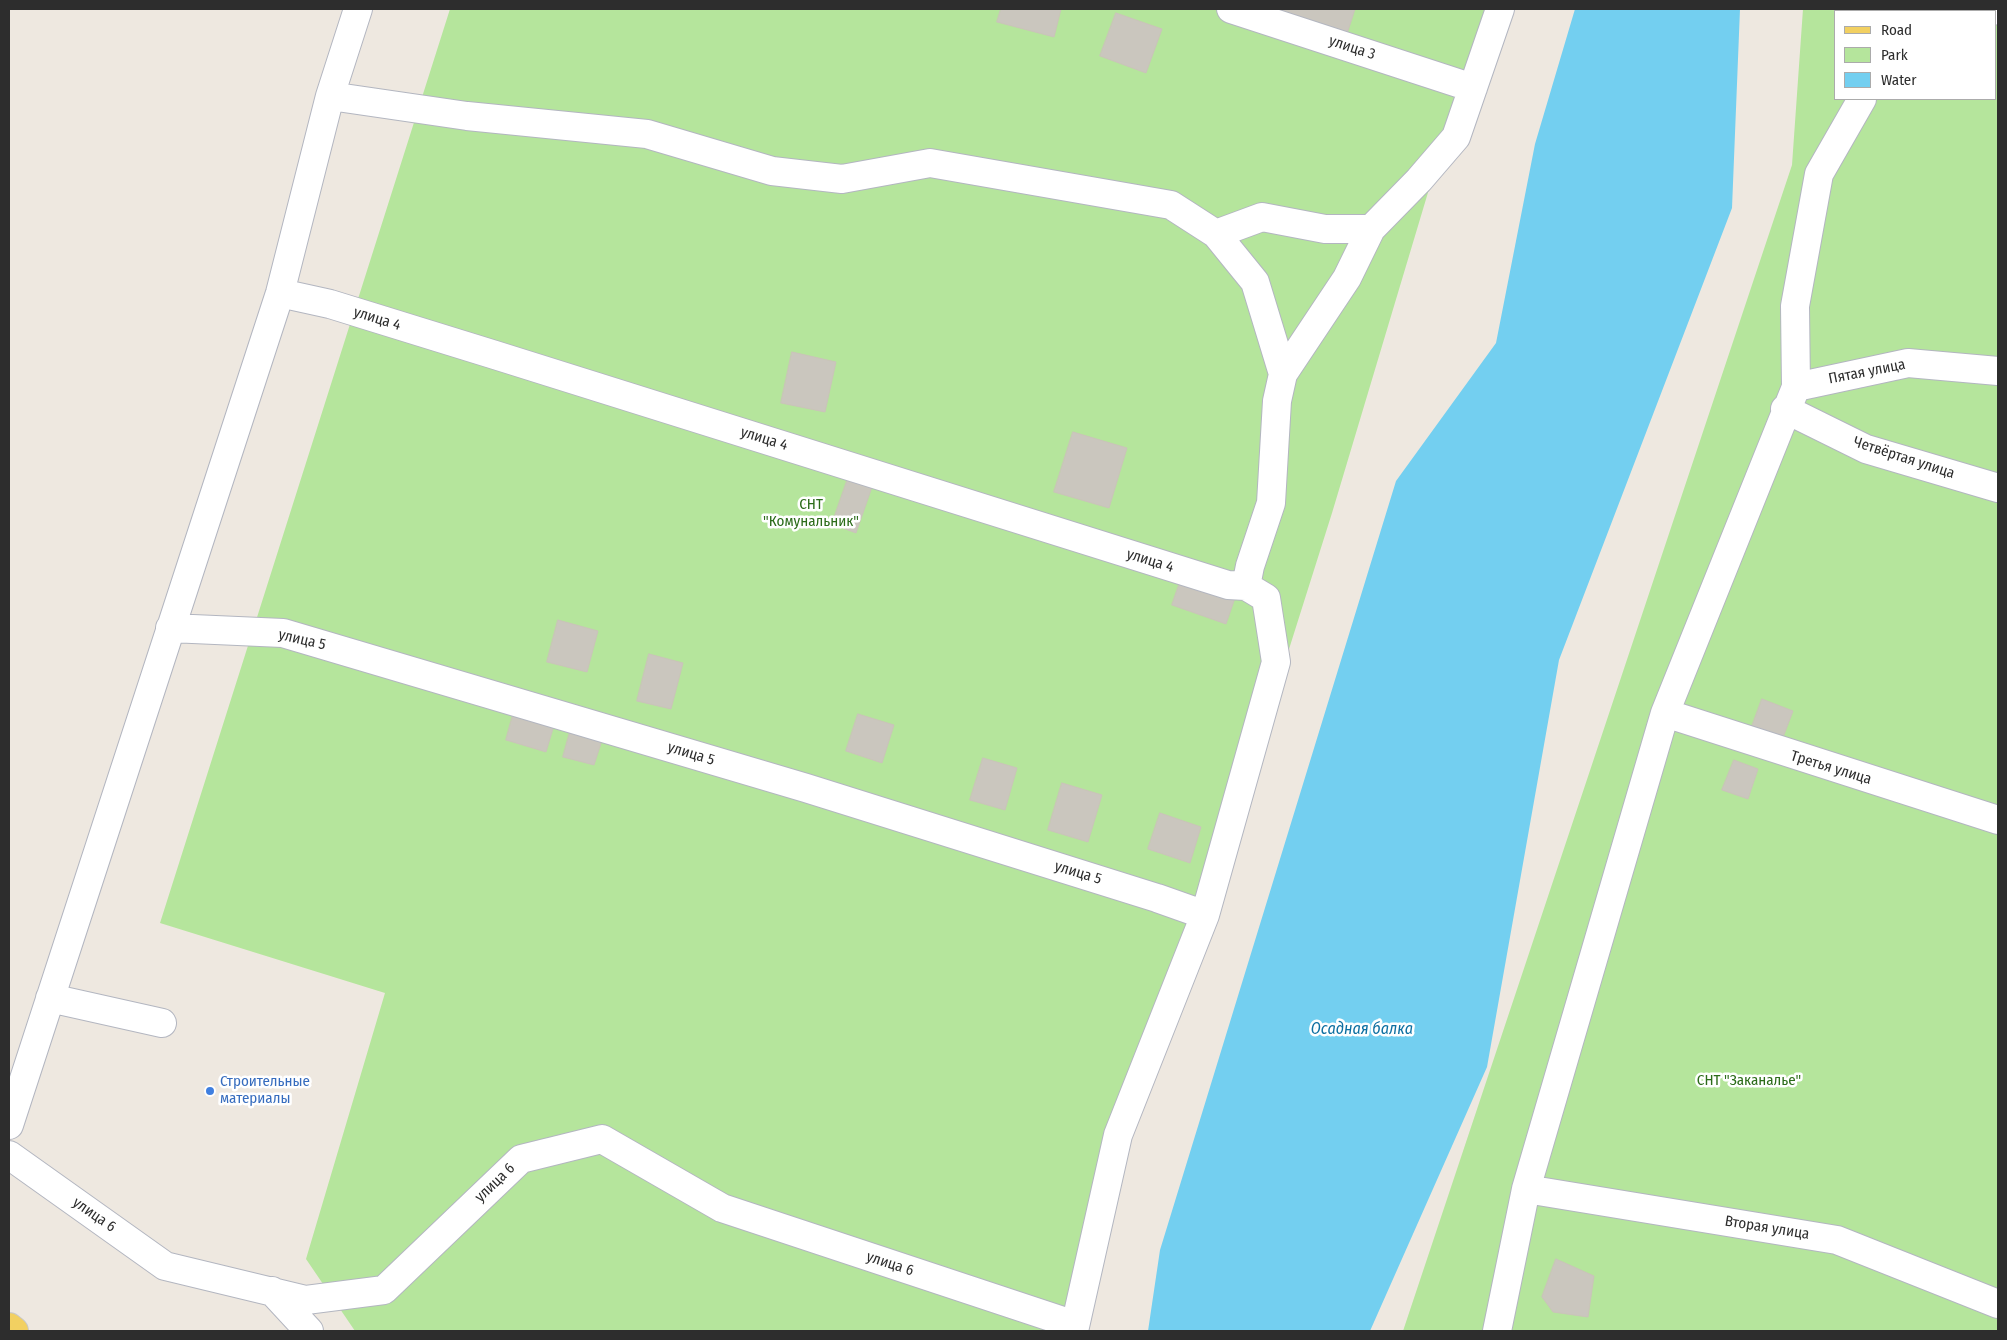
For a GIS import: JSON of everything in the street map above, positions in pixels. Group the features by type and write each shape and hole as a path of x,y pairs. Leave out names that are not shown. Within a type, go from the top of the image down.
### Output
{"main road":[{"path":"9,1327 14,1331"}],"street":[{"path":"9,1125 280,293 330,96 358,9"},
{"name":"улица 3","path":"1231,9 1473,88"},
{"path":"1074,1328 1118,1135 1205,915 1276,662 1266,598 1246,586 1250,566 1270,503 1277,401 1283,374 1347,278 1370,229 1419,180 1456,137 1500,9"},
{"path":"330,96 467,116 647,134 772,172 842,179 930,163 1171,205 1216,234 1255,282 1283,374"},
{"path":"1497,1331 1526,1189 1665,713 1791,398 1794,306 1819,174 1861,100"},
{"path":"1216,234 1262,217 1325,229 1370,229"},
{"name":"улица 4","path":"280,293 330,304 486,352 1228,585 1246,586"},
{"name":"Пятая улица","path":"1791,398 1908,363 1998,371"},
{"name":"Четвёртая улица","path":"1791,398 1866,449 1998,488"},
{"name":"улица 5","path":"170,628 283,633 806,788 1157,898 1205,915"},
{"name":"Третья улица","path":"1665,713 1998,820"},
{"path":"50,998 162,1023"},
{"name":"улица 6","path":"9,1155 165,1266 306,1300 384,1290 521,1159 602,1139 722,1208 1074,1328"},
{"name":"Вторая улица","path":"1526,1189 1837,1240 1998,1304"},
{"path":"272,1291 309,1331"}],"green space":[{"name":"СНТ \"Комунальник\"","path":"450,9 1485,9 1459,89 1332,513 1205,915 1060,1331 355,1331 306,1259 385,993 160,923"},
{"name":"СНТ \"Заканалье\"","path":"1803,9 1998,9 1998,1331 1403,1331 1792,165"}],"water":[{"name":"Осадная балка","path":"1575,9 1740,9 1732,208 1559,660 1487,1067 1370,1331 1148,1331 1160,1250 1396,481 1496,343 1535,144"}],"building":[{"path":"1001,9 1061,9 1054,37 997,22"},
{"path":"1278,9 1355,9 1346,37 1276,14"},
{"path":"1116,13 1162,29 1146,73 1100,56"},
{"path":"792,352 836,362 825,412 781,403"},
{"path":"1073,432 1127,448 1109,508 1054,492"},
{"path":"848,478 872,487 856,533 832,524"},
{"path":"1181,579 1235,598 1226,624 1172,605"},
{"path":"558,620 598,631 587,672 547,662"},
{"path":"649,654 683,663 671,709 637,701"},
{"path":"1762,699 1793,711 1782,740 1751,729"},
{"path":"514,711 555,722 546,752 506,740"},
{"path":"858,714 894,725 882,763 846,751"},
{"path":"571,728 603,737 594,765 563,757"},
{"path":"983,758 1017,768 1005,810 970,800"},
{"path":"1734,760 1758,769 1748,799 1722,790"},
{"path":"1062,783 1102,795 1088,842 1048,830"},
{"path":"1160,813 1201,827 1190,863 1148,849"},
{"path":"1556,1259 1594,1276 1588,1317 1553,1312 1542,1297"}],"place":[{"name":"Строительные материалы","path":"210,1091"}]}
